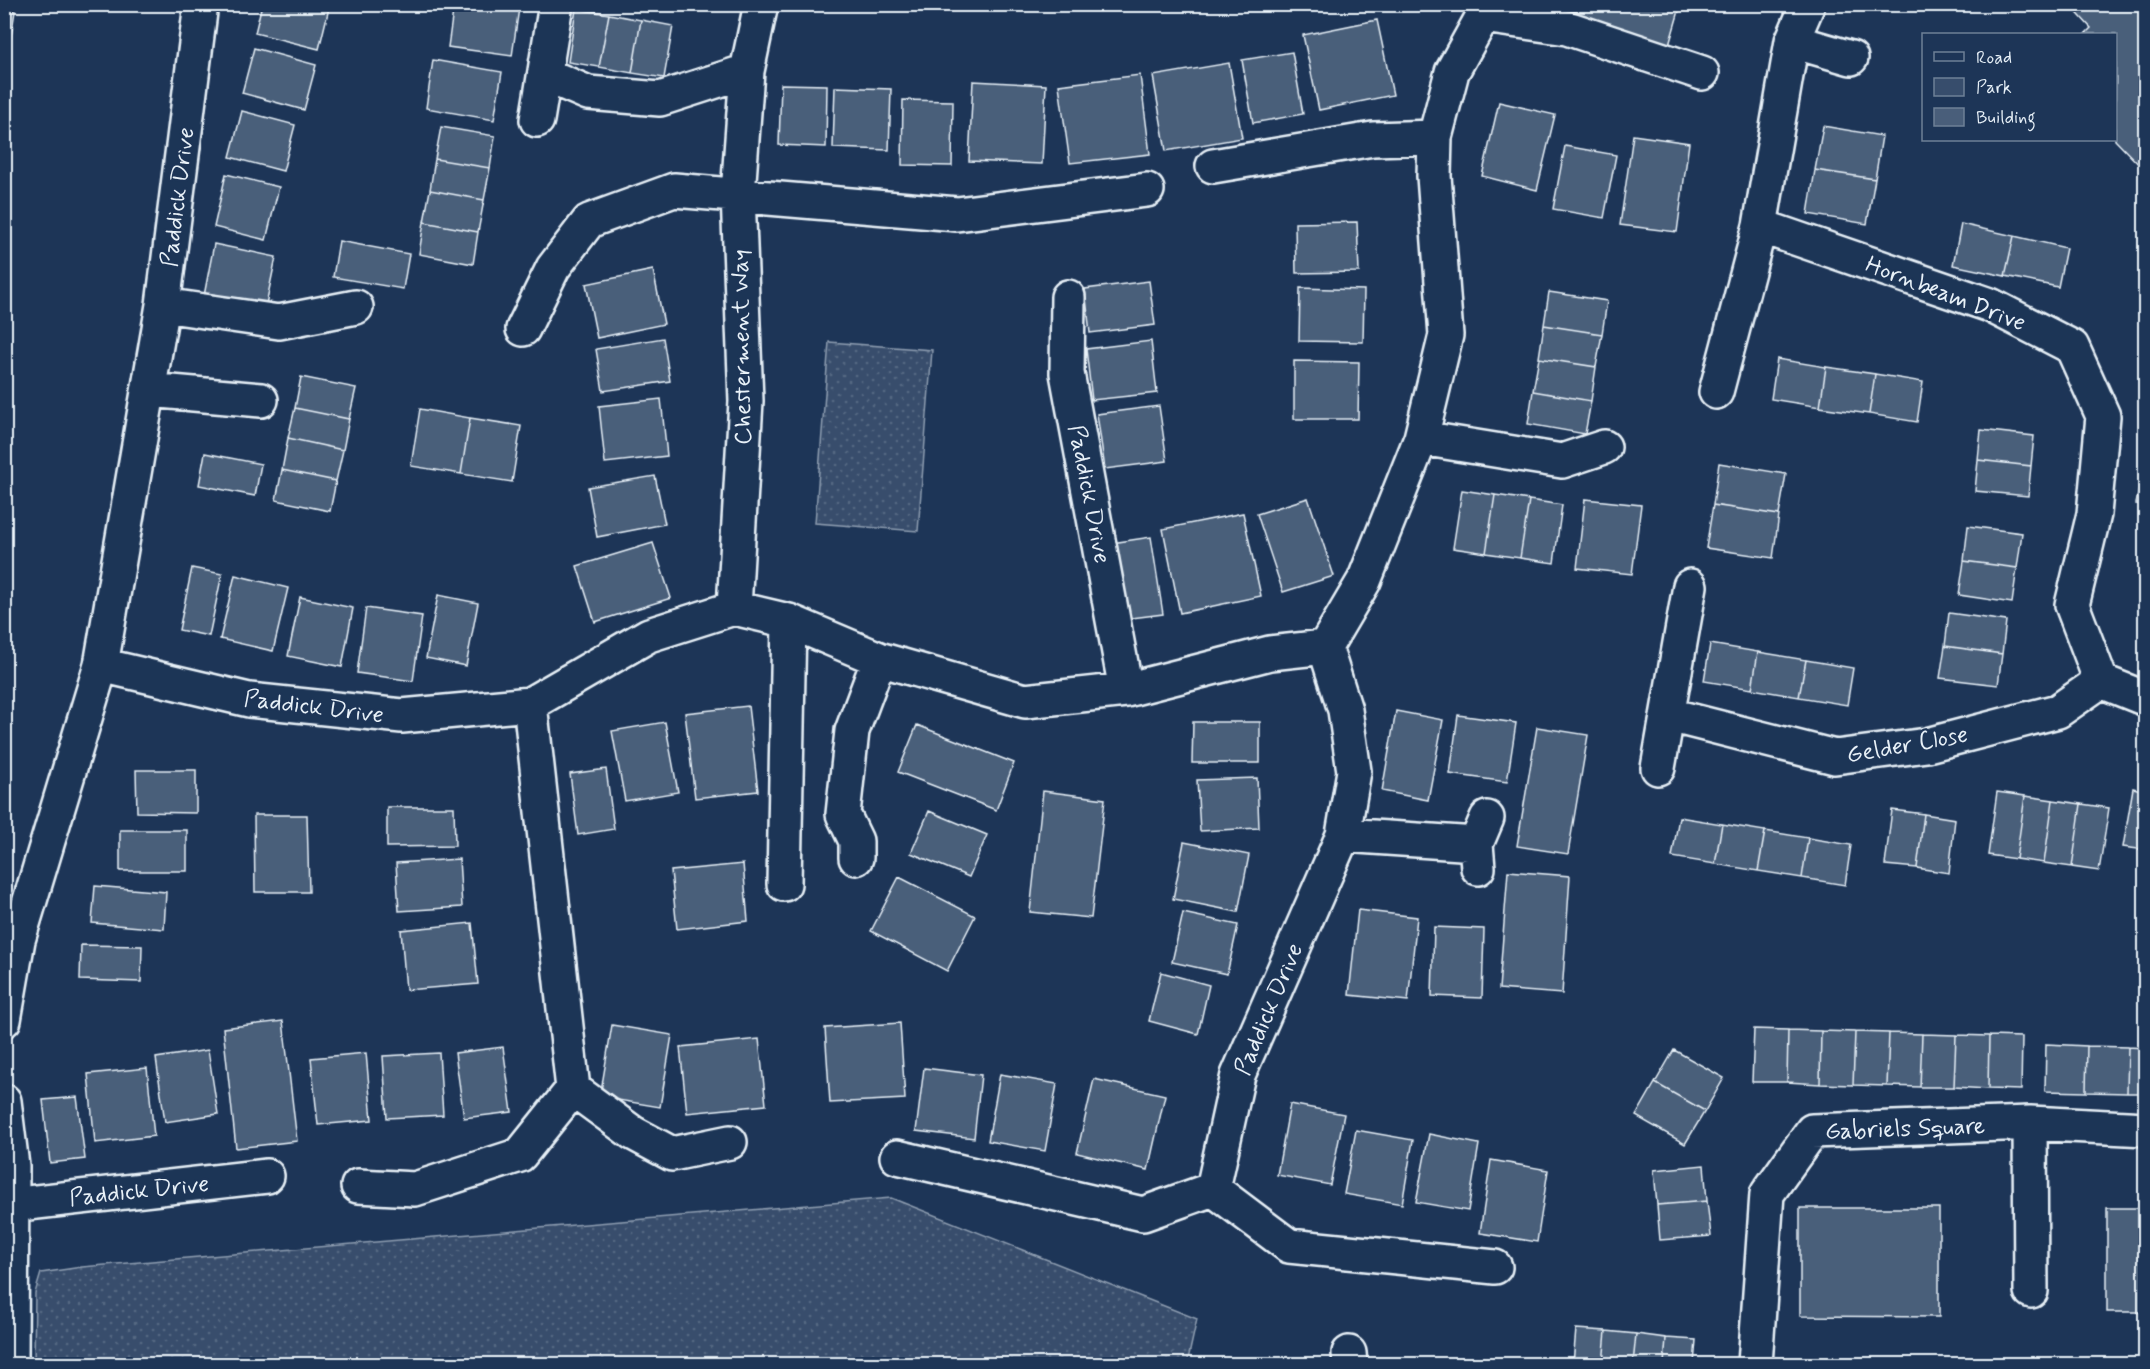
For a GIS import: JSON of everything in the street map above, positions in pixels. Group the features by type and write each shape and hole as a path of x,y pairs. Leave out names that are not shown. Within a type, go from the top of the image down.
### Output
{"street":[{"name":"Paddick Drive","path":"4,1020 18,940 101,665 164,305 201,4"},
{"path":"537,120 556,4"},
{"name":"Chesterment Way","path":"734,608 746,401 738,194 747,71 761,4"},
{"path":"1716,392 1760,226 1792,41 1808,4"},
{"path":"734,608 789,621 879,659 1025,701 1126,690 1270,653 1325,647 1364,581 1421,438 1446,335 1434,176 1435,137 1452,72 1485,10 1567,28 1702,73"},
{"path":"1792,41 1851,58"},
{"path":"546,75 588,93 660,99 747,71"},
{"path":"1213,166 1373,139 1435,137"},
{"path":"522,329 553,268 589,221 674,190 957,213 1147,190"},
{"name":"Hornbeam Drive","path":"1760,226 1990,305 2072,347 2103,416 2094,514 2072,605 2101,681"},
{"name":"Paddick Drive","path":"1068,297 1067,373 1126,690"},
{"path":"164,305 279,322 356,307"},
{"path":"149,390 261,400"},
{"path":"1421,438 1562,461 1604,447"},
{"path":"1658,768 1690,586"},
{"name":"Paddick Drive","path":"101,665 249,700 402,716 530,704 649,635 734,608"},
{"path":"784,884 789,621"},
{"name":"Paddick Drive","path":"1213,1189 1238,1076 1343,835 1354,771 1345,710 1325,647"},
{"path":"856,858 856,841 843,814 850,743 852,731 879,659"},
{"path":"2101,681 2145,699"},
{"name":"Gelder Close","path":"1669,715 1835,757 1927,745 2058,711 2101,681"},
{"path":"358,1186 415,1189 520,1155 573,1089 530,704"},
{"path":"1343,835 1480,843"},
{"path":"573,1089 633,1133 672,1154 730,1142"},
{"path":"4,1101 12,1166 10,1205 12,1365"},
{"path":"2030,1124 2031,1291"},
{"name":"Gabriels Square","path":"1755,1365 1767,1194 1812,1131 2030,1124 2145,1129"},
{"path":"897,1157 1143,1214 1213,1189 1289,1246 1495,1267"},
{"name":"Paddick Drive","path":"10,1205 267,1176"}],"green space":[{"path":"829,342 932,350 918,531 815,523"},
{"path":"891,1198 1197,1319 1187,1364 34,1364 35,1293 41,1273 82,1267"}],"building":[{"path":"262,4 313,4 329,8 319,49 255,33"},
{"path":"454,4 496,4 519,8 512,56 448,47"},
{"path":"1554,4 1681,4 1667,52 1551,16"},
{"path":"2069,4 2146,4 2146,172 2116,141 2117,33 2086,33 2091,28"},
{"path":"4,9 15,11 7,61 4,61"},
{"path":"576,9 609,14 599,67 568,62"},
{"path":"609,14 641,20 632,73 599,67"},
{"path":"641,20 673,26 664,78 632,73"},
{"path":"1377,20 1393,95 1319,110 1303,35"},
{"path":"254,48 316,65 304,110 242,93"},
{"path":"1292,52 1303,114 1253,123 1242,60"},
{"path":"433,60 502,72 494,120 426,108"},
{"path":"1229,63 1242,138 1166,151 1153,76"},
{"path":"1140,75 1150,154 1070,163 1059,85"},
{"path":"973,81 1046,85 1042,164 969,161"},
{"path":"781,84 827,85 826,147 779,145"},
{"path":"835,87 891,89 889,150 833,148"},
{"path":"903,100 953,101 952,166 902,165"},
{"path":"1499,102 1555,115 1537,190 1482,176"},
{"path":"242,111 295,125 283,171 230,157"},
{"path":"1823,126 1882,136 1875,179 1815,170"},
{"path":"441,127 495,136 490,168 435,159"},
{"path":"1633,135 1689,143 1677,232 1620,225"},
{"path":"1565,146 1616,155 1604,218 1553,209"},
{"path":"435,159 490,168 484,200 430,190"},
{"path":"1815,170 1875,179 1867,224 1808,214"},
{"path":"226,174 279,187 266,240 214,227"},
{"path":"430,190 484,200 478,232 424,222"},
{"path":"424,222 478,232 473,264 419,254"},
{"path":"1357,222 1359,272 1296,273 1295,223"},
{"path":"1961,224 2014,236 2005,276 1953,265"},
{"path":"2014,236 2066,248 2058,287 2005,276"},
{"path":"339,241 409,254 403,289 333,277"},
{"path":"214,244 276,257 265,309 204,296"},
{"path":"653,270 664,324 597,338 586,284"},
{"path":"1149,281 1155,325 1090,333 1085,289"},
{"path":"1300,288 1364,290 1363,342 1299,341"},
{"path":"1549,292 1607,301 1602,334 1544,325"},
{"path":"1544,325 1602,334 1596,367 1539,358"},
{"path":"663,338 670,381 603,391 596,349"},
{"path":"1151,341 1157,393 1092,400 1086,349"},
{"path":"1539,358 1596,367 1591,401 1533,391"},
{"path":"1777,359 1826,367 1820,407 1771,399"},
{"path":"1294,361 1359,362 1358,419 1294,419"},
{"path":"1826,367 1875,374 1869,414 1820,407"},
{"path":"1875,374 1923,382 1917,422 1869,414"},
{"path":"301,377 356,388 349,419 295,408"},
{"path":"1533,391 1591,401 1585,434 1528,424"},
{"path":"661,399 667,456 605,463 599,406"},
{"path":"1159,406 1167,461 1105,469 1097,414"},
{"path":"295,408 349,419 343,450 288,438"},
{"path":"420,409 470,418 461,474 411,466"},
{"path":"470,418 521,426 512,482 461,474"},
{"path":"1981,430 2034,436 2031,466 1978,460"},
{"path":"288,438 343,450 336,481 282,470"},
{"path":"205,453 261,464 255,496 199,485"},
{"path":"2146,453 2146,505 2136,504"},
{"path":"1978,460 2031,466 2028,496 1975,491"},
{"path":"1719,463 1786,474 1779,515 1713,505"},
{"path":"282,470 336,481 330,511 276,500"},
{"path":"655,476 665,524 597,537 588,487"},
{"path":"1462,490 1495,495 1486,553 1453,548"},
{"path":"1495,495 1529,500 1520,558 1486,553"},
{"path":"1308,498 1334,576 1283,592 1257,514"},
{"path":"1585,499 1641,505 1632,574 1577,568"},
{"path":"1529,500 1562,505 1554,563 1520,558"},
{"path":"1713,505 1779,515 1773,558 1706,548"},
{"path":"1243,513 1261,596 1180,613 1163,529"},
{"path":"1968,526 2022,533 2017,568 1964,561"},
{"path":"1151,537 1163,614 1124,619 1112,543"},
{"path":"653,543 671,598 595,622 577,566"},
{"path":"1964,561 2017,568 2012,603 1959,595"},
{"path":"192,568 222,574 209,636 179,630"},
{"path":"235,575 288,588 273,651 220,639"},
{"path":"438,595 478,603 466,666 426,658"},
{"path":"300,597 353,608 342,667 288,656"},
{"path":"366,608 422,616 413,681 357,673"},
{"path":"1949,613 2006,621 2002,654 1945,646"},
{"path":"1710,644 1758,652 1752,689 1704,681"},
{"path":"1945,646 2002,654 1998,685 1940,678"},
{"path":"1758,652 1806,660 1799,697 1752,689"},
{"path":"1806,660 1853,668 1847,705 1799,697"},
{"path":"748,706 758,791 695,798 685,713"},
{"path":"1396,711 1443,720 1428,800 1382,791"},
{"path":"1458,715 1516,723 1507,782 1450,774"},
{"path":"665,722 678,792 625,801 612,731"},
{"path":"1193,722 1260,722 1260,763 1192,763"},
{"path":"917,725 1014,763 996,810 898,772"},
{"path":"1537,727 1588,735 1568,854 1517,846"},
{"path":"606,769 614,829 578,835 570,774"},
{"path":"136,770 196,770 196,813 137,812"},
{"path":"1257,778 1259,828 1200,831 1197,780"},
{"path":"2133,788 2146,791 2146,850 2123,847"},
{"path":"1043,791 1105,799 1091,918 1030,912"},
{"path":"1997,792 2025,796 2016,859 1988,855"},
{"path":"2025,796 2053,800 2044,863 2016,859"},
{"path":"2053,800 2081,804 2072,867 2044,863"},
{"path":"2081,804 2109,808 2099,871 2072,867"},
{"path":"387,807 454,807 455,846 387,847"},
{"path":"1892,810 1924,814 1917,868 1885,865"},
{"path":"929,811 987,835 969,877 911,853"},
{"path":"1924,814 1955,819 1949,873 1917,868"},
{"path":"254,815 307,815 309,892 255,892"},
{"path":"1679,817 1722,824 1715,864 1672,857"},
{"path":"1722,824 1765,831 1758,871 1715,864"},
{"path":"120,830 187,830 187,871 120,871"},
{"path":"1765,831 1808,838 1802,878 1758,871"},
{"path":"1808,838 1851,845 1845,885 1802,878"},
{"path":"1184,842 1249,855 1238,912 1173,899"},
{"path":"459,859 462,907 399,911 396,863"},
{"path":"743,864 748,921 677,929 671,871"},
{"path":"1508,871 1570,876 1562,994 1499,989"},
{"path":"899,877 975,916 947,971 871,931"},
{"path":"95,886 166,892 164,929 92,923"},
{"path":"1358,910 1417,917 1408,1001 1349,995"},
{"path":"1183,913 1238,925 1227,974 1172,962"},
{"path":"472,923 478,984 406,990 401,930"},
{"path":"1434,927 1484,929 1482,998 1432,996"},
{"path":"81,945 142,946 141,982 80,980"},
{"path":"1161,972 1209,985 1198,1034 1149,1021"},
{"path":"283,1021 297,1141 236,1148 223,1028"},
{"path":"900,1023 905,1099 830,1103 825,1028"},
{"path":"612,1025 672,1035 660,1107 600,1097"},
{"path":"1754,1029 1788,1030 1787,1082 1752,1082"},
{"path":"1788,1030 1821,1031 1820,1084 1787,1082"},
{"path":"1821,1031 1855,1032 1853,1085 1820,1084"},
{"path":"1855,1032 1889,1033 1887,1086 1853,1085"},
{"path":"1889,1033 1922,1034 1920,1087 1887,1086"},
{"path":"1922,1034 1956,1035 1954,1087 1920,1087"},
{"path":"1956,1035 1989,1036 1988,1089 1954,1087"},
{"path":"1989,1036 2022,1037 2021,1090 1988,1089"},
{"path":"759,1039 766,1105 687,1113 680,1047"},
{"path":"2046,1044 2087,1046 2086,1092 2045,1091"},
{"path":"2087,1046 2128,1047 2127,1093 2086,1092"},
{"path":"503,1047 512,1112 464,1118 455,1053"},
{"path":"2128,1047 2146,1048 2146,1093 2127,1093"},
{"path":"208,1050 218,1114 165,1122 156,1058"},
{"path":"1674,1050 1724,1078 1705,1111 1655,1083"},
{"path":"366,1053 372,1120 318,1125 311,1058"},
{"path":"439,1053 443,1115 387,1118 383,1056"},
{"path":"147,1068 154,1136 95,1143 88,1074"},
{"path":"924,1068 981,1075 974,1138 916,1131"},
{"path":"1000,1074 1057,1084 1045,1151 988,1141"},
{"path":"1094,1079 1165,1095 1148,1170 1077,1153"},
{"path":"1655,1083 1705,1111 1685,1144 1636,1116"},
{"path":"77,1097 85,1159 50,1163 43,1100"},
{"path":"1290,1104 1344,1114 1330,1185 1277,1175"},
{"path":"1356,1130 1413,1140 1402,1204 1344,1194"},
{"path":"1429,1134 1479,1144 1468,1211 1416,1202"},
{"path":"1491,1160 1548,1170 1537,1242 1480,1233"},
{"path":"1704,1165 1707,1201 1657,1205 1654,1170"},
{"path":"1707,1201 1711,1236 1660,1240 1657,1205"},
{"path":"1800,1208 1939,1208 1939,1317 1800,1316"},
{"path":"2107,1208 2146,1208 2146,1312 2107,1312"},
{"path":"1576,1329 1606,1331 1603,1364 1573,1364"},
{"path":"1606,1331 1636,1334 1633,1364 1603,1364"},
{"path":"1636,1334 1666,1338 1664,1364 1633,1364"},
{"path":"1666,1338 1696,1340 1694,1364 1664,1364"}]}
